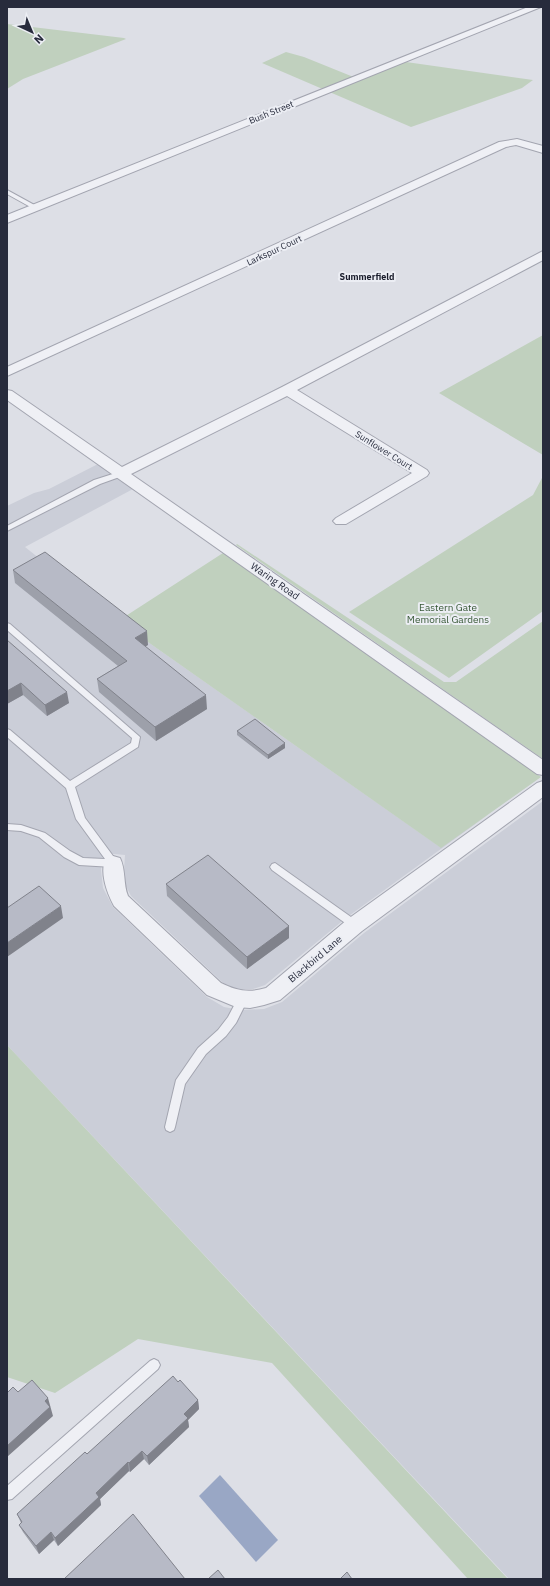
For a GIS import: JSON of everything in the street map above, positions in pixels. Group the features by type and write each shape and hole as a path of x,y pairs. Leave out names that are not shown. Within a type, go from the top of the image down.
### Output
{"street":[{"name":"Bush Street","path":"7,219 536,7"},
{"name":"Larkspur Court","path":"7,372 503,144 517,142 543,150"},
{"path":"122,473 287,390 543,255"},
{"name":"Sunflower Court","path":"287,390 422,473 341,521"},
{"name":"Waring Road","path":"7,394 543,769"},
{"name":"Blackbird Lane","path":"113,862 115,888 121,901 214,989 226,997 242,1000 258,1000 273,994 355,925 543,788"}],"lane":[{"path":"7,192 36,208"},
{"path":"7,529 97,482 122,473"},
{"path":"7,626 136,737 135,745 70,786"},
{"path":"7,732 70,786 81,819 113,862"},
{"path":"7,827 21,828 42,835 67,854 82,862 113,862"},
{"path":"275,867 355,925"},
{"path":"170,1127 180,1082 202,1051 222,1034 232,1020 242,1000"},
{"path":"7,1494 154,1365"}],"shaded area":[{"path":"98,464 133,489 25,547 118,621 440,847 489,814 346,918 265,985 253,989 242,990 231,988 222,982 131,896 126,886 124,870 125,855 103,853 101,870 103,888 113,907 207,997 224,1007 240,1010 264,1009 282,1002 364,933 543,801 543,1579 509,1579 7,1045 7,506 34,493 49,489"}],"green space":[{"path":"7,24 126,39 23,79 7,89"},
{"path":"286,52 304,57 356,78 399,61 533,80 522,88 411,127 262,63"},
{"path":"543,335 543,455 439,393"},
{"name":"Eastern Gate Memorial Gardens","path":"543,476 543,611 449,678 349,612 533,495"},
{"path":"237,544 444,682 456,682 543,621 543,759 236,545"},
{"path":"223,553 541,777 441,848 118,621"},
{"path":"7,1045 508,1579 468,1579 272,1363 138,1339 55,1393 7,1377"}],"water":[{"path":"220,1475 278,1540 256,1562 199,1496"}],"building":[{"path":"45,552 147,631 135,638 206,695 155,727 97,679 127,661 13,570"},
{"path":"7,640 67,692 45,705 21,683 7,691"},
{"path":"255,719 285,743 268,755 237,731"},
{"path":"208,855 289,926 247,957 166,884"},
{"path":"39,886 61,906 7,943 7,908"},
{"path":"173,1376 178,1382 180,1380 198,1400 184,1414 188,1418 147,1456 142,1451 129,1463 128,1462 96,1493 99,1497 55,1538 51,1532 36,1546 19,1525 22,1522 17,1514 85,1452 87,1454"},
{"path":"32,1380 48,1398 45,1401 50,1407 7,1446 7,1393 13,1387 18,1392"},
{"path":"133,1514 185,1579 64,1579"},
{"path":"218,1570 225,1579 208,1579"},
{"path":"347,1572 352,1579 340,1579"}],"district":[{"name":"Summerfield","path":"367,276"}]}
